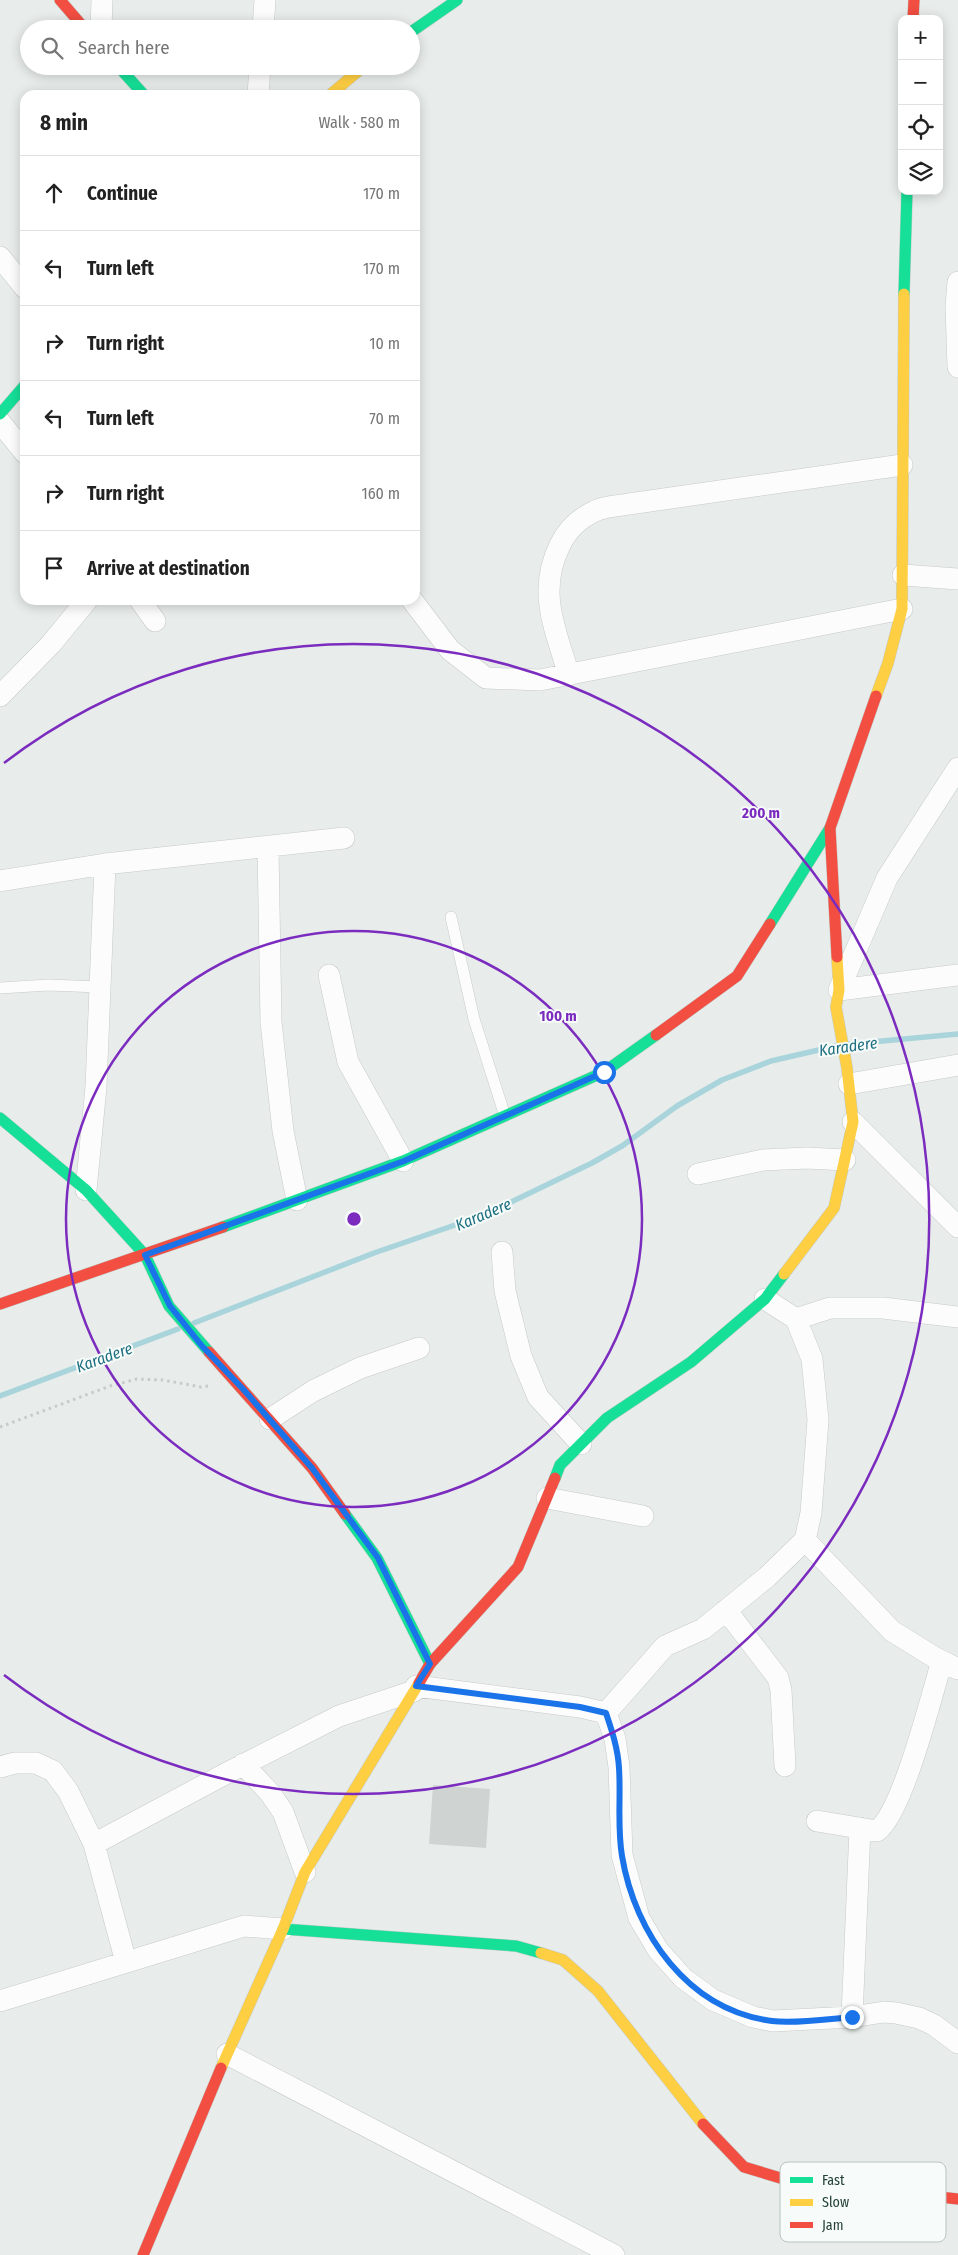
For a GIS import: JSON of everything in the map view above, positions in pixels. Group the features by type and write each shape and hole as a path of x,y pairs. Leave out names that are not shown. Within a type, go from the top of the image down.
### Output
{"street":[{"path":"60,0 77,20"},
{"path":"101,20 102,0"},
{"path":"264,20 265,0"},
{"path":"420,26 457,0"},
{"path":"913,15 914,0"},
{"path":"126,75 140,90"},
{"path":"258,90 259,75"},
{"path":"336,90 353,75"},
{"path":"0,1304 145,1255 404,1161 604,1072 737,976 830,828 888,663 902,609 902,465 907,195"},
{"path":"0,258 20,282"},
{"path":"958,282 958,367"},
{"path":"0,414 20,391"},
{"path":"0,422 20,447"},
{"path":"569,674 550,613 548,583 551,568 559,548 579,520 596,510 902,465"},
{"path":"903,574 958,579"},
{"path":"0,696 51,644 82,605"},
{"path":"144,605 155,620"},
{"path":"416,605 450,650 486,678 540,680 902,609"},
{"path":"838,999 887,878 958,768"},
{"path":"143,2255 227,2054 283,1929 305,1872 430,1664 518,1568 560,1465 607,1418 691,1362 765,1299 834,1208 853,1122 838,999 830,828"},
{"path":"0,881 106,864 344,838"},
{"path":"268,847 271,1022 282,1131 297,1200"},
{"path":"86,1190 96,1087 106,864"},
{"path":"838,999 958,975"},
{"path":"329,976 348,1062 404,1161"},
{"path":"848,1076 958,1065"},
{"path":"0,1118 86,1190 145,1255 170,1306 202,1346 270,1419 312,1468 378,1558 430,1664"},
{"path":"853,1122 958,1227"},
{"path":"698,1174 763,1160 807,1158 845,1160"},
{"path":"502,1252 505,1291 521,1356 538,1397 581,1444"},
{"path":"606,1713 666,1646 702,1629 767,1577 805,1540 811,1513 818,1420 812,1358 796,1319 765,1299"},
{"path":"796,1319 830,1308 882,1308 958,1317"},
{"path":"270,1419 313,1392 360,1368 419,1348"},
{"path":"547,1498 643,1516"},
{"path":"805,1540 892,1631 950,1665 901,1794 883,1826 877,1831 817,1822"},
{"path":"726,1610 778,1678 781,1690 785,1766"},
{"path":"94,1844 243,1764 340,1716 415,1689 580,1707 606,1713"},
{"path":"606,1713 615,1739 619,1767 622,1855 639,1918 670,1965 683,1978 713,2000 752,2017 773,2021 852,2017 884,2012 908,2015 934,2025 958,2043"},
{"path":"0,1767 15,1763 36,1763 54,1771 68,1791 94,1844 126,1962"},
{"path":"243,1764 270,1793 283,1812 305,1872"},
{"path":"852,2017 860,1828"},
{"path":"0,2001 244,1926 516,1946 563,1960 598,1991 712,2136 744,2166 780,2178"},
{"path":"227,2054 614,2255"}],"lane":[{"path":"451,917 474,1019 505,1116"},
{"path":"0,988 48,985 100,987"}],"path":[{"path":"0,1427 110,1386 137,1379 163,1380 201,1387 233,1378"}],"building":[{"path":"433,1785 490,1789 486,1848 429,1844"}],"waterway":[{"name":"Karadere","path":"850,1044 958,1034"},
{"name":"Karadere","path":"194,1323 374,1253 484,1215 592,1163 622,1146 677,1106 722,1080 771,1061 836,1046"},
{"name":"Karadere","path":"0,1396 178,1329"}],"traffic: fast":[{"path":"420,26 457,0"},
{"path":"126,75 140,90"},
{"path":"904,294 907,195"},
{"path":"0,414 20,391"},
{"path":"770,924 830,828"},
{"path":"223,1227 403,1161 604,1072 656,1035"},
{"path":"0,1118 86,1190 145,1255 169,1306 209,1352"},
{"path":"555,1478 560,1465 607,1418 691,1362 765,1299 784,1274"},
{"path":"345,1514 377,1558 430,1664"},
{"path":"283,1929 516,1946 541,1953"}],"traffic: slow":[{"path":"336,90 353,75"},
{"path":"876,696 888,663 902,609 904,294"},
{"path":"784,1274 834,1208 853,1122 847,1068 836,1007 839,990 837,957"},
{"path":"221,2068 283,1929 305,1872 419,1683"},
{"path":"541,1953 563,1960 598,1991 703,2124"}],"traffic: jam":[{"path":"60,0 77,20"},
{"path":"913,15 914,0"},
{"path":"837,957 830,828 876,696"},
{"path":"656,1035 737,976 770,924"},
{"path":"0,1304 223,1227"},
{"path":"209,1352 312,1468 345,1514"},
{"path":"419,1683 430,1664 518,1567 555,1478"},
{"path":"143,2255 221,2068"},
{"path":"703,2124 744,2167 780,2178"},
{"path":"946,2198 958,2199"}],"route":[{"path":"604,1072 404,1161 145,1255 170,1306 202,1346 243,1389 312,1468 378,1558 430,1664 416,1686 580,1707 606,1713 615,1739 619,1767 622,1855 639,1918 658,1950 670,1965 697,1990 732,2010 752,2017 773,2021 852,2017"}]}
